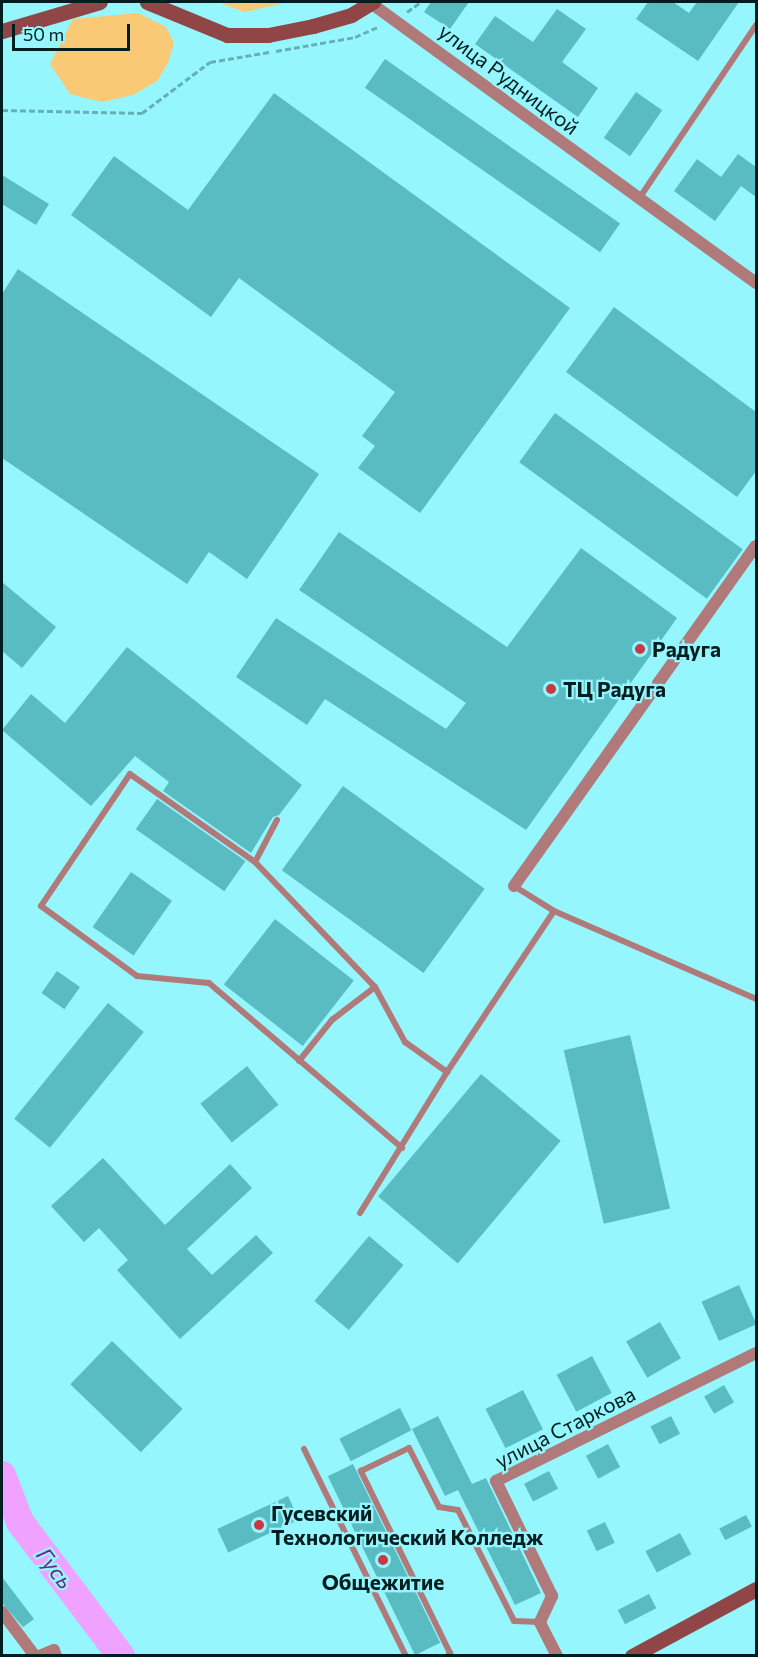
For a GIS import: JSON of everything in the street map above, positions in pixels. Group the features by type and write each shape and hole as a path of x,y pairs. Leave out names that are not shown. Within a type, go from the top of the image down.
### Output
{"street":[{"path":"2,31 100,2"},
{"name":"улица Рудницкой","path":"147,2 227,35 268,35 313,26 351,15 373,3 638,201 756,283"},
{"path":"514,886 756,546"},
{"name":"улица Старкова","path":"540,1622 552,1596 496,1481 756,1353"},
{"path":"632,1656 756,1589"},
{"path":"2,1612 37,1656 54,1650 56,1656"},
{"path":"540,1622 557,1656"}],"lane":[{"path":"638,201 756,25"},
{"path":"402,1148 209,983 137,976 42,906 130,774 255,862 375,987 405,1042 447,1072"},
{"path":"255,862 277,820"},
{"path":"514,886 554,911 756,999"},
{"path":"360,1214 447,1072 554,911"},
{"path":"299,1061 332,1020 375,987"},
{"path":"448,1656 450,1653 361,1471 409,1448 439,1507 458,1510 514,1621 540,1622"},
{"path":"304,1449 406,1656"}],"path":[{"path":"404,14 421,2"},
{"path":"2,110 142,113 210,62 355,38 387,22"}],"shaded area":[{"path":"218,2 290,2 244,12"},
{"path":"138,13 166,27 174,43 168,63 157,81 133,95 102,102 70,94 50,64 73,19"}],"building":[{"path":"431,2 469,2 450,29 424,12"},
{"path":"648,2 673,2 689,13 697,2 739,2 698,61 636,19"},
{"path":"557,9 586,29 562,62 598,88 578,117 475,44 495,16 533,42"},
{"path":"385,59 620,224 600,252 365,88"},
{"path":"636,92 662,110 630,156 604,138"},
{"path":"274,93 570,308 420,513 358,468 375,446 362,436 395,392 239,278 211,317 71,215 114,156 188,210"},
{"path":"738,154 756,167 756,197 741,186 715,221 674,191 697,159 721,177"},
{"path":"2,175 49,204 36,225 2,204"},
{"path":"18,269 319,474 247,579 209,552 187,584 2,458 2,294"},
{"path":"614,307 756,412 756,471 737,497 566,372"},
{"path":"555,413 743,549 707,599 519,462"},
{"path":"339,532 507,647 581,548 677,618 526,830 325,699 307,725 236,677 276,618 446,729 466,703 299,590"},
{"path":"2,582 56,627 22,668 2,651"},
{"path":"127,647 302,785 279,815 273,817 251,853 163,791 169,782 135,756 91,806 2,730 31,694 65,723"},
{"path":"343,786 485,889 423,973 282,870"},
{"path":"157,799 245,861 224,891 136,829"},
{"path":"131,872 172,901 134,956 93,927"},
{"path":"275,919 354,981 303,1046 224,984"},
{"path":"57,971 80,987 64,1009 42,993"},
{"path":"108,1003 144,1032 50,1148 14,1119"},
{"path":"630,1035 670,1208 604,1224 564,1050"},
{"path":"247,1066 278,1105 232,1143 200,1104"},
{"path":"481,1074 561,1141 458,1263 378,1197"},
{"path":"103,1158 165,1225 230,1164 252,1188 187,1249 212,1275 256,1235 273,1253 180,1339 117,1270 128,1260 99,1228 84,1242 51,1206"},
{"path":"369,1236 403,1265 349,1330 314,1301"},
{"path":"739,1285 756,1325 719,1341 702,1302"},
{"path":"660,1322 681,1358 647,1378 626,1342"},
{"path":"112,1341 182,1409 141,1452 70,1384"},
{"path":"592,1356 612,1393 576,1412 557,1375"},
{"path":"724,1385 734,1402 714,1414 704,1396"},
{"path":"523,1390 543,1429 506,1448 486,1409"},
{"path":"400,1408 411,1430 351,1461 339,1439"},
{"path":"438,1416 472,1484 486,1478 541,1593 515,1605 458,1490 445,1496 412,1429"},
{"path":"671,1416 680,1434 660,1444 651,1426"},
{"path":"608,1444 620,1467 598,1479 586,1456"},
{"name":"Общежитие","path":"353,1464 440,1643 415,1655 328,1476"},
{"path":"549,1471 558,1489 533,1502 524,1484"},
{"name":"Гусевский Технологический Колледж","path":"288,1496 299,1520 228,1553 217,1529"},
{"path":"746,1515 752,1527 725,1540 719,1529"},
{"path":"605,1522 615,1543 597,1551 587,1530"},
{"path":"680,1533 691,1554 657,1573 646,1551"},
{"path":"2,1577 34,1619 23,1627 2,1603"},
{"path":"649,1594 656,1608 625,1624 618,1610"}],"waterway":[{"name":"Гусь","path":"2,1475 20,1522 121,1656"}],"place":[{"name":"Радуга","path":"640,649"},
{"name":"ТЦ Радуга","path":"551,689"},
{"name":"Гусевский Технологический Колледж","path":"259,1525"},
{"name":"Общежитие","path":"383,1560"}]}
